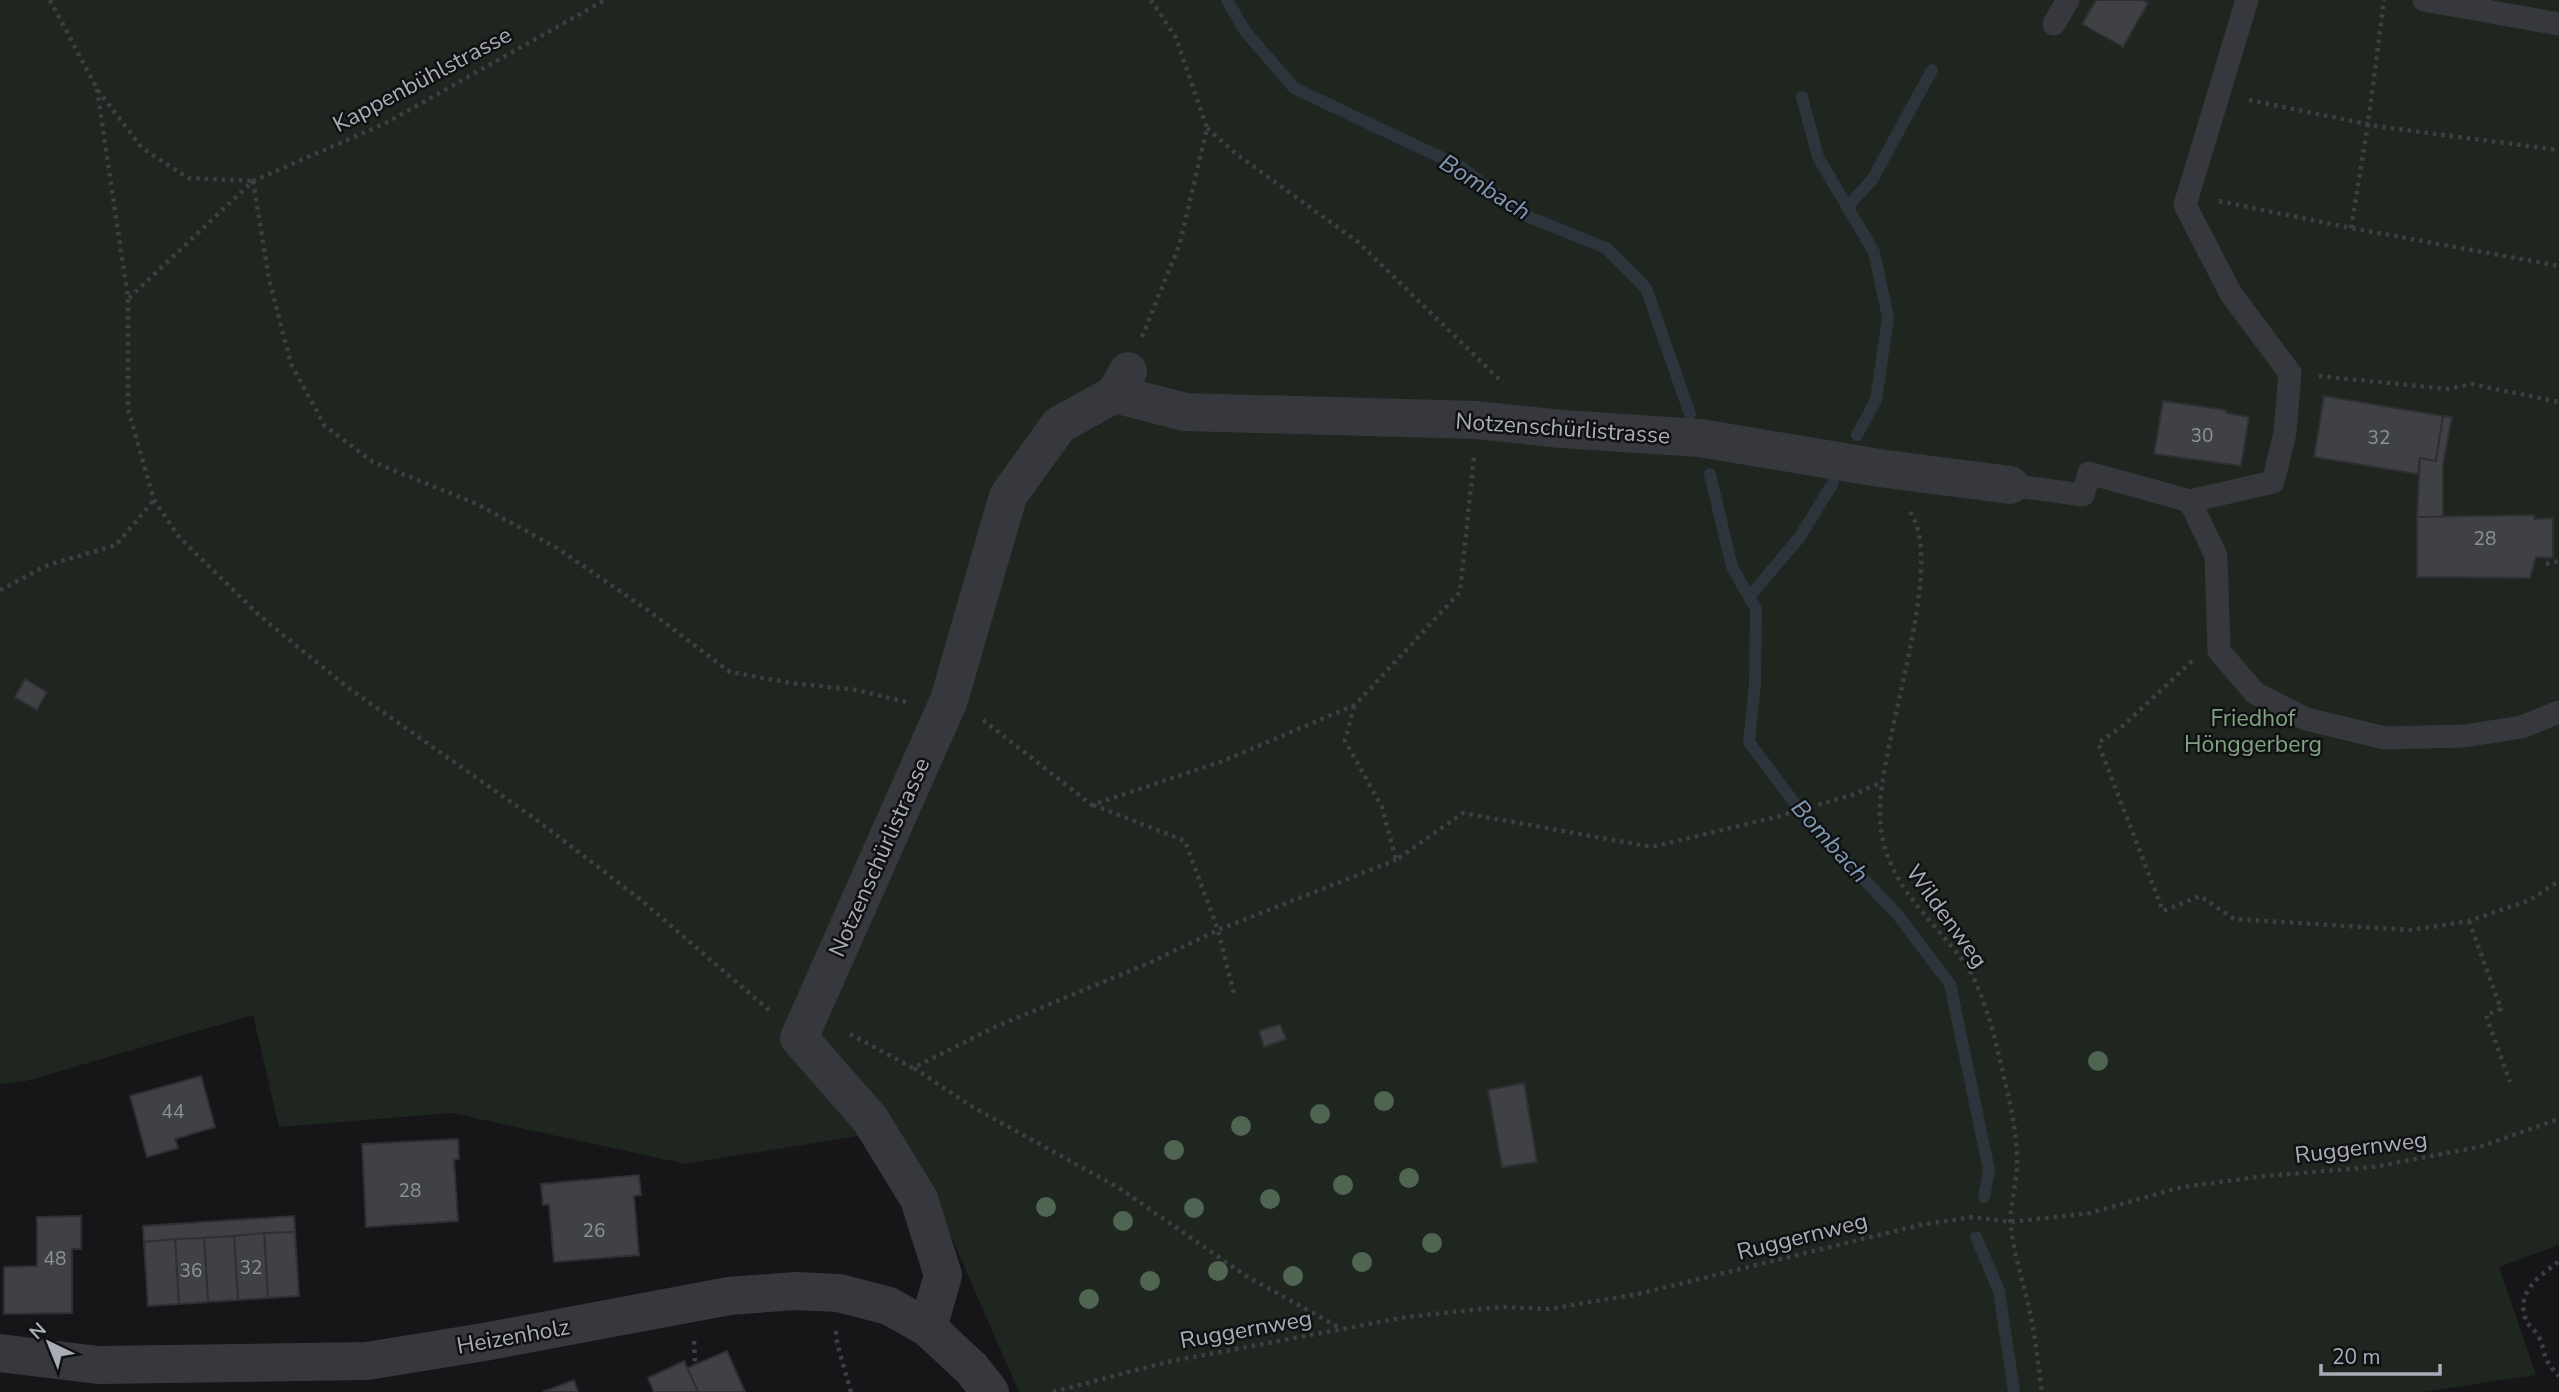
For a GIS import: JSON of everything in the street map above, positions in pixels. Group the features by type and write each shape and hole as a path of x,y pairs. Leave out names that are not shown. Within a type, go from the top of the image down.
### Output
{"street":[{"name":"Notzenschürlistrasse","path":"805,1023 946,706 1008,496 1059,425 1121,383 1185,412 1476,420 1700,438 1879,468 2010,485"},
{"path":"805,1023 870,1119 919,1199 943,1275 928,1328"},
{"name":"Heizenholz","path":"0,1353 97,1365 367,1361 729,1296 796,1291 838,1293 889,1306 928,1328 972,1369 990,1392"}],"lane":[{"path":"2054,24 2068,0"},
{"path":"2010,485 2083,495 2089,472 2190,501 2273,482 2285,433 2290,373 2231,294 2185,205 2247,0"},
{"path":"2424,0 2559,24"},
{"path":"2190,501 2216,556 2218,651 2255,693 2306,719 2385,738 2464,736 2522,727 2559,712"}],"path":[{"path":"50,0 97,89 142,148 188,178 253,181"},
{"name":"Kappenbühlstrasse","path":"253,181 386,123 605,0"},
{"path":"1152,0 1176,38 1207,128 1235,153 1358,243 1511,390"},
{"path":"2351,228 2384,0"},
{"path":"97,89 128,298 128,409 154,500 179,537 260,616 347,687 534,818 630,891 757,998 805,1023 847,1032 913,1068 971,1106 1118,1188 1246,1276 1343,1329"},
{"path":"2218,94 2368,124 2559,150"},
{"path":"1121,383 1180,243 1207,128"},
{"path":"128,298 253,181"},
{"path":"253,181 269,279 291,364 325,426 373,462 477,504 557,548 649,611 730,673 858,690 946,706 987,723 1092,804 1185,841 1218,930 1235,998"},
{"path":"2188,195 2559,266"},
{"path":"2290,373 2448,389 2471,384 2559,402"},
{"path":"1092,804 1223,761 1354,705 1460,593 1476,420"},
{"name":"Wildenweg","path":"1879,468 1915,519 1922,562 1915,620 1882,782 1880,818 1884,852 1894,874 1968,967 1990,1020 2015,1121 2017,1168 2010,1222 2015,1257 2030,1314 2042,1392"},
{"path":"0,590 48,565 116,545 154,500"},
{"path":"2546,564 2559,561"},
{"path":"2218,651 2194,659 2124,725 2098,743 2163,911 2200,896 2234,919 2412,930 2469,921 2530,900 2559,881"},
{"path":"1354,705 1345,741 1382,807 1396,860"},
{"path":"913,1068 995,1027 1151,962 1218,930 1396,860 1463,813 1652,848 1776,817 1855,794 1882,782"},
{"path":"2469,921 2501,1009 2486,1015 2510,1082"},
{"name":"Ruggernweg","path":"1053,1392 1167,1362 1406,1317 1502,1307 1549,1310 1638,1294 1920,1225 1973,1217 2010,1222 2090,1213 2182,1187 2265,1176 2373,1167 2479,1147 2559,1119"},
{"path":"2558,1262 2529,1285 2524,1303 2526,1320 2538,1335 2547,1364 2559,1376"},
{"path":"835,1324 837,1343 851,1392"},
{"path":"694,1343 695,1365"}],"green space":[{"name":"Friedhof Hönggerberg","path":"0,0 2559,0 2559,1245 2499,1267 2536,1375 2423,1392 1019,1392 927,1181 863,1135 686,1164 452,1113 279,1127 253,1015 26,1081 0,1084"}],"building":[{"path":"2096,0 2142,0 2148,3 2123,47 2082,24"},
{"path":"2324,396 2443,416 2436,461 2420,458 2418,474 2314,457"},
{"path":"2163,401 2226,410 2226,413 2249,417 2241,466 2154,454"},
{"path":"2443,416 2452,417 2443,464 2443,517 2417,517 2420,458 2436,461"},
{"path":"2534,515 2534,519 2553,518 2553,558 2536,557 2530,578 2417,577 2417,517"},
{"path":"25,679 47,692 37,710 15,697"},
{"path":"1280,1024 1286,1039 1264,1047 1259,1031"},
{"path":"201,1076 215,1127 175,1139 178,1148 147,1157 130,1096"},
{"path":"1524,1083 1537,1162 1502,1167 1488,1090"},
{"path":"458,1139 459,1159 454,1160 458,1221 366,1227 362,1144"},
{"path":"639,1175 641,1195 634,1196 639,1255 554,1262 549,1204 543,1205 541,1184"},
{"path":"81,1216 81,1249 72,1249 72,1313 4,1314 4,1267 37,1266 37,1217"},
{"path":"294,1216 295,1232 144,1242 143,1226"},
{"path":"295,1232 299,1296 268,1298 264,1233"},
{"path":"264,1233 268,1298 238,1300 234,1236"},
{"path":"234,1236 238,1300 208,1302 204,1238"},
{"path":"204,1238 208,1302 179,1304 175,1239"},
{"path":"175,1239 179,1304 148,1306 144,1242"},
{"path":"727,1351 745,1392 698,1392 687,1368"},
{"path":"684,1361 698,1392 654,1392 648,1378"},
{"path":"574,1380 578,1392 543,1392"}],"waterway":[{"name":"Bombach","path":"1227,0 1245,31 1294,88 1461,167 1524,215 1606,248 1646,288 1690,414"},
{"path":"1847,207 1872,180 1932,70"},
{"path":"1802,97 1818,157 1874,252 1888,317 1876,400 1857,435"},
{"name":"Bombach","path":"1710,474 1732,567 1756,609 1755,683 1749,742 1808,821 1897,914 1950,984 1989,1170 1984,1197"},
{"path":"1749,597 1799,538 1833,483"},
{"name":"Bombach","path":"1976,1237 1999,1291 2014,1392"}]}
